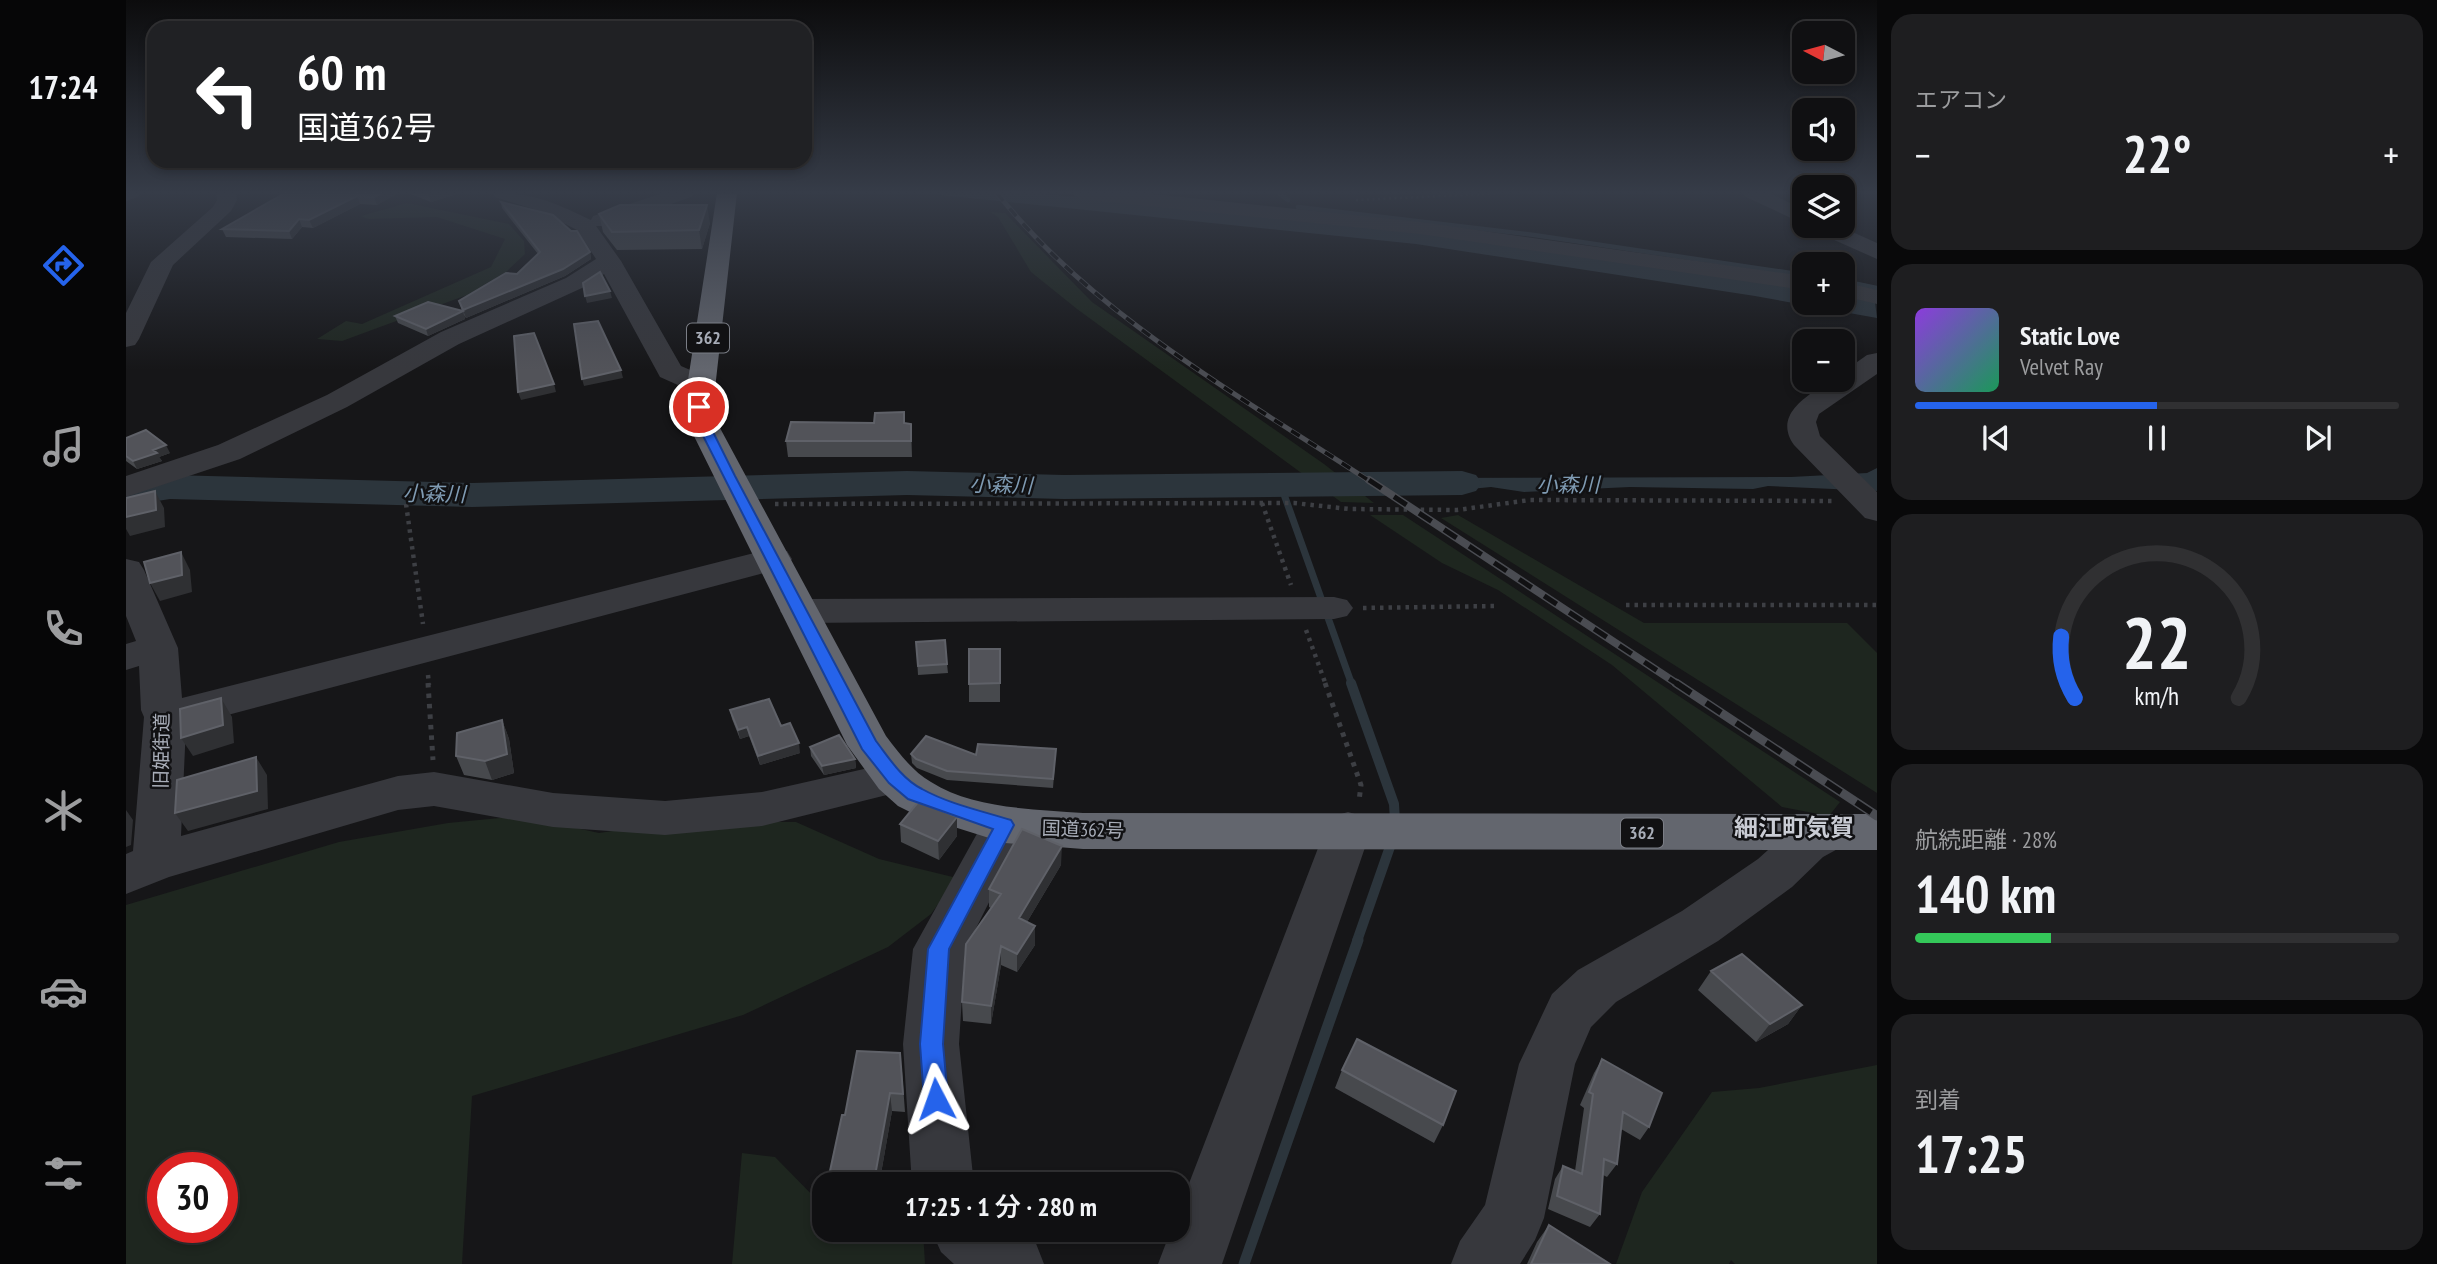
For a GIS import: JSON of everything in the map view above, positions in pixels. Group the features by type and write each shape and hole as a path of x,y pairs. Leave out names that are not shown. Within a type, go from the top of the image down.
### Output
{"highway":[{"name":"国道362号","path":"719,252 707,350 699,384 699,407 705,428 747,494 799,611 869,745 895,778 914,794 932,803 1005,825 1083,831 1851,832"}],"street":[{"path":"126,339 163,262 174,252"},
{"path":"603,252 670,371 699,384"},
{"path":"1587,252 1792,281"},
{"path":"126,487 229,452 337,401 450,338 574,283 609,261"},
{"path":"1855,291 1877,296"},
{"path":"1871,506 1805,439 1801,422 1806,410 1877,361"},
{"path":"165,717 774,559"},
{"name":"旧姫街道","path":"126,570 142,653 165,717 141,869"},
{"path":"799,611 1314,608"},
{"path":"141,869 398,793 434,789 553,810 665,818 762,809 895,778"},
{"path":"942,1172 931,1044 939,949 1005,825"},
{"path":"1190,1264 1369,830"},
{"path":"1483,1264 1513,1218 1547,1065 1572,1011 1597,986 1700,926 1775,873 1806,844 1851,832"},
{"path":"976,1242 1012,1264"}],"path":[{"path":"747,494 1294,503 1349,509 1457,510 1530,500 1871,506"},
{"path":"406,503 427,650 434,789"},
{"path":"1262,503 1314,608 1369,830"},
{"path":"1626,605 1877,605"},
{"path":"1314,608 1497,606"}],"shaded area":[{"path":"499,252 525,252 506,272 467,295 342,341 317,339 346,321 362,324 491,267"},
{"path":"1019,252 1043,252 1092,302 1324,464 1374,503 1341,502 1077,309 1031,272"},
{"path":"1370,515 1403,515 1840,802 1829,816 1782,807 1612,665 1498,590 1442,563"},
{"path":"1458,515 1644,623 1847,623 1877,653 1877,793 1441,518"},
{"path":"521,816 599,833 674,822 796,822 879,859 957,878 931,914 888,947 743,1015 472,1096 462,1264 126,1264 126,905 339,842 448,823"},
{"path":"1877,1065 1877,1264 1735,1264 1731,1260 1729,1264 1616,1264 1642,1192 1712,1092 1759,1088"},
{"path":"742,1153 775,1157 812,1195 812,1242 924,1242 925,1264 732,1264"}],"water":[{"path":"1468,252 1561,252 1789,286 1792,287 1792,303"},
{"path":"1855,298 1875,302 1877,318 1855,314"},
{"path":"1877,468 1877,491 1768,486 1753,489 1630,487 1524,492 1491,487 1439,492 1392,486 1404,478 1791,477 1867,473"}],"building":[{"path":"540,252 590,252 563,269 463,310 459,301 506,273 517,274"},
{"path":"600,272 610,291 585,296 583,283"},
{"path":"428,302 463,311 426,329 395,316"},
{"path":"598,321 621,370 582,379 574,324"},
{"path":"534,333 554,384 518,392 514,336"},
{"path":"904,412 904,423 911,424 911,441 786,441 791,422 874,423 875,413"},
{"path":"146,430 166,445 153,450 157,453 133,461 126,456 126,438"},
{"path":"155,491 156,510 126,517 126,498"},
{"path":"181,552 182,575 150,583 144,562"},
{"path":"945,640 947,664 918,666 916,642"},
{"path":"969,649 1000,649 1000,683 969,684"},
{"path":"221,698 223,725 181,738 180,709"},
{"path":"769,699 781,726 790,723 799,743 758,756 747,727 738,730 730,710"},
{"path":"502,720 507,754 485,761 456,756 457,733"},
{"path":"839,735 855,759 822,766 810,747"},
{"path":"926,736 976,755 978,744 1056,749 1053,779 947,771 916,759 911,754"},
{"path":"256,757 257,791 175,813 177,780"},
{"path":"919,801 957,817 938,841 900,824"},
{"path":"1022,829 1062,846 1019,918 1035,926 1017,954 1001,946 991,1006 962,1002 966,944 1001,894 989,889"},
{"path":"1742,954 1802,1005 1770,1024 1711,971"},
{"path":"1357,1039 1456,1091 1443,1125 1342,1070"},
{"path":"857,1051 900,1053 903,1094 890,1093 876,1172 830,1171 842,1115 845,1115"},
{"path":"1602,1059 1662,1093 1649,1127 1623,1112 1617,1164 1604,1159 1600,1214 1557,1196 1563,1166 1582,1174 1593,1094 1589,1092"},
{"path":"1549,1225 1610,1264 1531,1264"}],"waterway":[{"path":"1649,252 1792,273"},
{"path":"1855,283 1877,288"},
{"name":"小森川","path":"126,494 170,487 472,495 907,483 1064,487 1462,483"},
{"path":"1281,486 1352,685"},
{"path":"1351,683 1394,804 1395,821"},
{"path":"1357,941 1392,841"},
{"path":"1244,1264 1358,940"}],"railway":[{"path":"1051,252 1078,278 1172,352 1371,482"},
{"path":"1369,480 1679,685"},
{"path":"1676,683 1877,816"}],"district":[{"name":"細江町気賀","path":"1794,828"}],"route":[{"path":"699,407 705,428 729,476 869,745 895,778 914,794 932,803 1005,825 939,949 931,1044 936,1099"}]}
